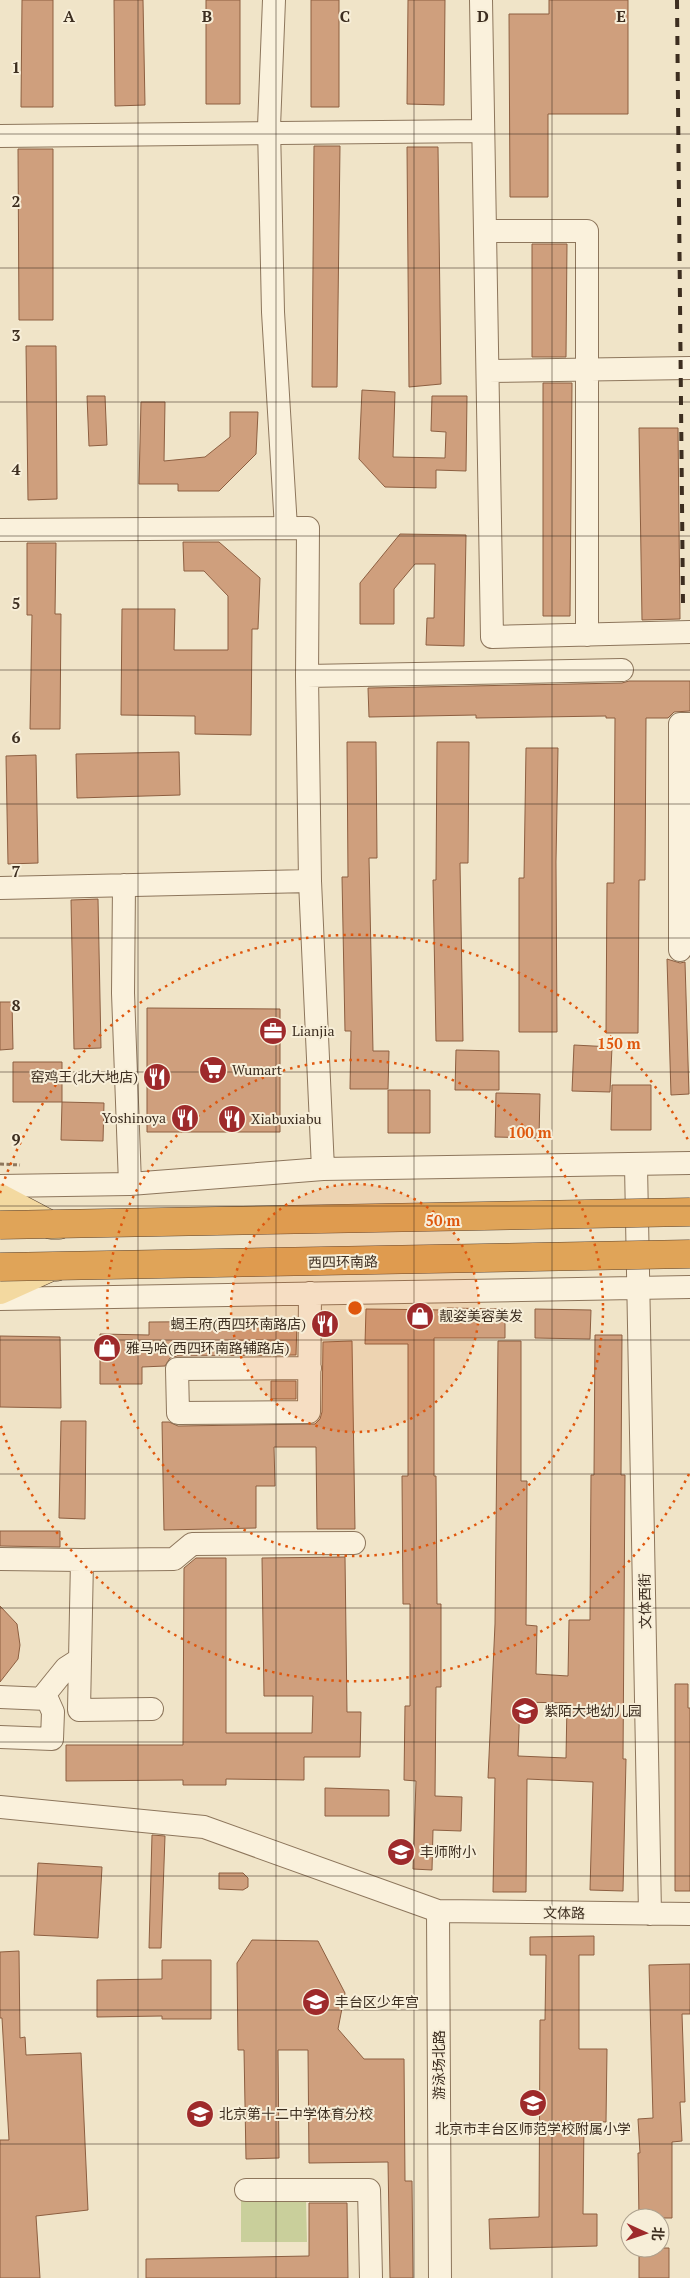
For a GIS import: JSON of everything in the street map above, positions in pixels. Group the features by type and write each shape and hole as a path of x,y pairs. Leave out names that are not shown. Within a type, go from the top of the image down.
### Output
{"highway":[{"path":"0,1225 690,1212"},
{"name":"西四环南路","path":"0,1267 690,1254"}],"main road":[{"path":"0,1198 51,1225 690,1212"},
{"name":"西四环南路","path":"0,1290 51,1267 690,1254"}],"street":[{"path":"274,0 270,134 273,312 286,528"},
{"path":"481,0 492,638 690,632"},
{"path":"0,136 484,131"},
{"path":"485,231 587,231 587,635"},
{"path":"488,371 586,368 690,368"},
{"path":"0,530 308,528 307,676 310,881 323,1169"},
{"path":"307,676 622,670"},
{"path":"680,950 680,724 690,724"},
{"path":"0,888 310,881"},
{"path":"124,885 123,992 130,1184"},
{"path":"0,1186 130,1184 323,1169 690,1163"},
{"name":"文体西街","path":"636,1165 650,1914"},
{"path":"0,1299 690,1287"},
{"path":"310,1293 310,1368 309,1412 178,1414 177,1369 310,1368"},
{"path":"0,1559 174,1559 192,1544 354,1544"},
{"path":"82,1560 80,1710 152,1709"},
{"path":"0,1737 52,1739 53,1712 45,1694 66,1668 80,1659"},
{"path":"0,1697 48,1699"},
{"name":"文体路","path":"0,1806 204,1827 438,1911 690,1914"},
{"name":"游泳场北路","path":"438,1911 440,2278"},
{"path":"246,2190 369,2190 371,2278"}],"green space":[{"path":"306,2200 307,2242 241,2242 241,2201"}],"building":[{"path":"22,0 53,0 53,107 21,107"},
{"path":"114,0 143,0 145,105 115,106"},
{"path":"206,0 240,0 240,104 206,104"},
{"path":"311,0 339,0 339,107 311,107"},
{"path":"408,0 445,0 444,105 407,104"},
{"path":"549,0 628,0 628,114 548,114 548,197 510,197 509,14 549,14"},
{"path":"314,146 340,146 337,387 312,387"},
{"path":"407,147 438,147 441,384 409,387"},
{"path":"18,149 53,149 53,320 19,320"},
{"path":"532,244 567,244 566,357 532,357"},
{"path":"26,346 56,346 57,499 28,500"},
{"path":"543,383 572,383 570,616 543,616"},
{"path":"362,390 395,392 393,457 445,458 446,432 431,431 432,396 467,396 466,471 436,470 436,488 385,487 359,459"},
{"path":"87,396 105,396 107,445 89,446"},
{"path":"141,402 165,402 164,461 205,457 230,437 230,412 258,412 256,454 219,491 178,491 178,484 139,484"},
{"path":"639,428 678,428 680,619 642,620"},
{"path":"400,534 466,535 464,646 426,645 427,618 434,618 435,564 415,564 394,589 394,624 360,624 360,583"},
{"path":"183,542 219,542 260,578 258,629 252,629 251,735 195,734 195,716 121,715 122,609 175,609 174,650 228,650 228,596 204,571 184,571"},
{"path":"27,543 56,543 55,614 61,614 60,729 30,729 32,615 27,615"},
{"path":"629,681 690,681 690,711 674,712 668,718 646,718 645,880 639,880 638,1033 606,1033 607,883 614,883 615,718 606,718 606,716 476,718 476,715 369,717 368,688 622,683"},
{"path":"347,742 376,742 377,858 369,858 373,1051 389,1051 388,1089 350,1089 351,1031 345,1031 342,877 348,877"},
{"path":"437,742 469,742 468,863 460,863 463,1041 436,1041 433,880 436,880"},
{"path":"526,748 558,748 556,862 557,1032 519,1032 519,878 524,878"},
{"path":"179,752 180,795 77,798 76,754"},
{"path":"36,755 38,863 8,864 6,756"},
{"path":"98,899 101,1048 74,1049 71,900"},
{"path":"667,959 680,963 685,962 689,1094 671,1095"},
{"path":"0,1002 12,1002 13,1049 0,1050"},
{"name":"Wumart","path":"147,1008 280,1009 280,1132 147,1132"},
{"path":"574,1045 612,1047 610,1092 572,1091"},
{"path":"456,1050 499,1051 499,1090 455,1090"},
{"path":"13,1062 62,1062 62,1102 13,1102"},
{"path":"612,1085 651,1085 651,1130 611,1130"},
{"path":"388,1090 430,1090 430,1133 388,1133"},
{"path":"496,1093 540,1094 539,1138 495,1137"},
{"path":"62,1102 104,1103 103,1141 61,1140"},
{"path":"447,1308 505,1309 505,1338 434,1338 434,1476 436,1476 437,1604 441,1604 441,1687 436,1687 435,1796 462,1797 461,1831 433,1830 432,1870 413,1869 416,1781 404,1780 405,1706 410,1706 410,1604 403,1604 402,1476 408,1476 408,1344 365,1344 366,1309 447,1310"},
{"path":"535,1309 591,1310 590,1339 535,1338"},
{"path":"297,1321 296,1355 177,1356 170,1358 165,1366 142,1367 142,1384 100,1384 100,1334 149,1335 149,1322"},
{"path":"595,1335 622,1335 621,1475 625,1475 623,1759 626,1759 623,1891 590,1890 593,1782 527,1779 526,1892 493,1892 495,1778 488,1778 495,1624 498,1341 521,1341 521,1481 527,1481 526,1625 537,1626 536,1674 568,1676 569,1620 590,1620 591,1475 594,1475","holes":["520,1702 567,1703 566,1758 518,1756"]},
{"path":"0,1336 60,1337 61,1408 0,1407"},
{"path":"352,1341 355,1529 317,1529 316,1447 274,1447 275,1486 256,1486 256,1528 164,1530 162,1422 169,1422 178,1426 315,1424 320,1419 322,1412 323,1342"},
{"path":"271,1381 296,1381 296,1399 271,1399"},
{"path":"61,1421 86,1421 85,1519 59,1518"},
{"path":"0,1531 60,1531 60,1547 0,1546"},
{"path":"345,1557 347,1712 361,1712 360,1757 304,1757 304,1780 226,1779 226,1785 183,1785 183,1780 66,1781 66,1745 183,1745 184,1568 196,1558 226,1558 226,1733 312,1733 313,1696 264,1696 262,1558"},
{"path":"0,1606 17,1624 20,1645 18,1659 0,1682"},
{"path":"675,1684 688,1684 688,1708 690,1708 690,1891 675,1891"},
{"path":"325,1788 389,1790 389,1816 325,1816"},
{"path":"152,1835 165,1836 161,1948 149,1948"},
{"path":"38,1863 102,1867 98,1938 34,1935"},
{"path":"219,1873 243,1873 248,1878 248,1887 243,1890 219,1889"},
{"path":"594,1936 594,1955 579,1955 579,2049 607,2049 606,2122 584,2121 583,2214 597,2214 597,2246 490,2249 489,2219 539,2217 540,2020 545,2020 546,1955 530,1955 530,1937"},
{"path":"252,1940 318,1941 345,1993 338,2029 364,2059 404,2059 405,2181 412,2181 413,2278 390,2278 388,2162 309,2163 308,2050 278,2050 279,2158 246,2159 244,2050 238,2050 237,1963"},
{"path":"19,1951 20,2038 25,2037 26,2055 81,2053 88,2210 36,2216 40,2278 0,2278 0,2140 9,2140 2,2018 0,2018 0,1952"},
{"path":"162,1960 211,1960 211,2019 162,2019 162,2016 97,2017 97,1980 162,1979"},
{"path":"690,1964 690,2014 682,2014 685,2102 680,2102 682,2141 672,2142 672,2218 670,2218 670,2208 639,2208 638,2153 640,2153 638,2119 653,2118 649,1965"},
{"path":"309,2203 347,2203 348,2278 146,2278 146,2259 309,2256"},
{"path":"639,2258 669,2258 669,2278 639,2278"}],"railway":[{"path":"677,0 683,604"}],"place":[{"name":"Lianjia","path":"273,1031"},
{"name":"Wumart","path":"213,1070"},
{"name":"窑鸡王(北大地店)","path":"157,1077"},
{"name":"Yoshinoya","path":"185,1118"},
{"name":"Xiabuxiabu","path":"232,1119"},
{"name":"靓姿美容美发","path":"420,1316"},
{"name":"蝎王府(西四环南路店)","path":"325,1324"},
{"name":"雅马哈(西四环南路辅路店)","path":"107,1348"},
{"name":"紫陌大地幼儿园","path":"525,1711"},
{"name":"丰师附小","path":"401,1852"},
{"name":"丰台区少年宫","path":"316,2002"},
{"name":"北京市丰台区师范学校附属小学","path":"533,2103"},
{"name":"北京第十二中学体育分校","path":"200,2114"}]}
